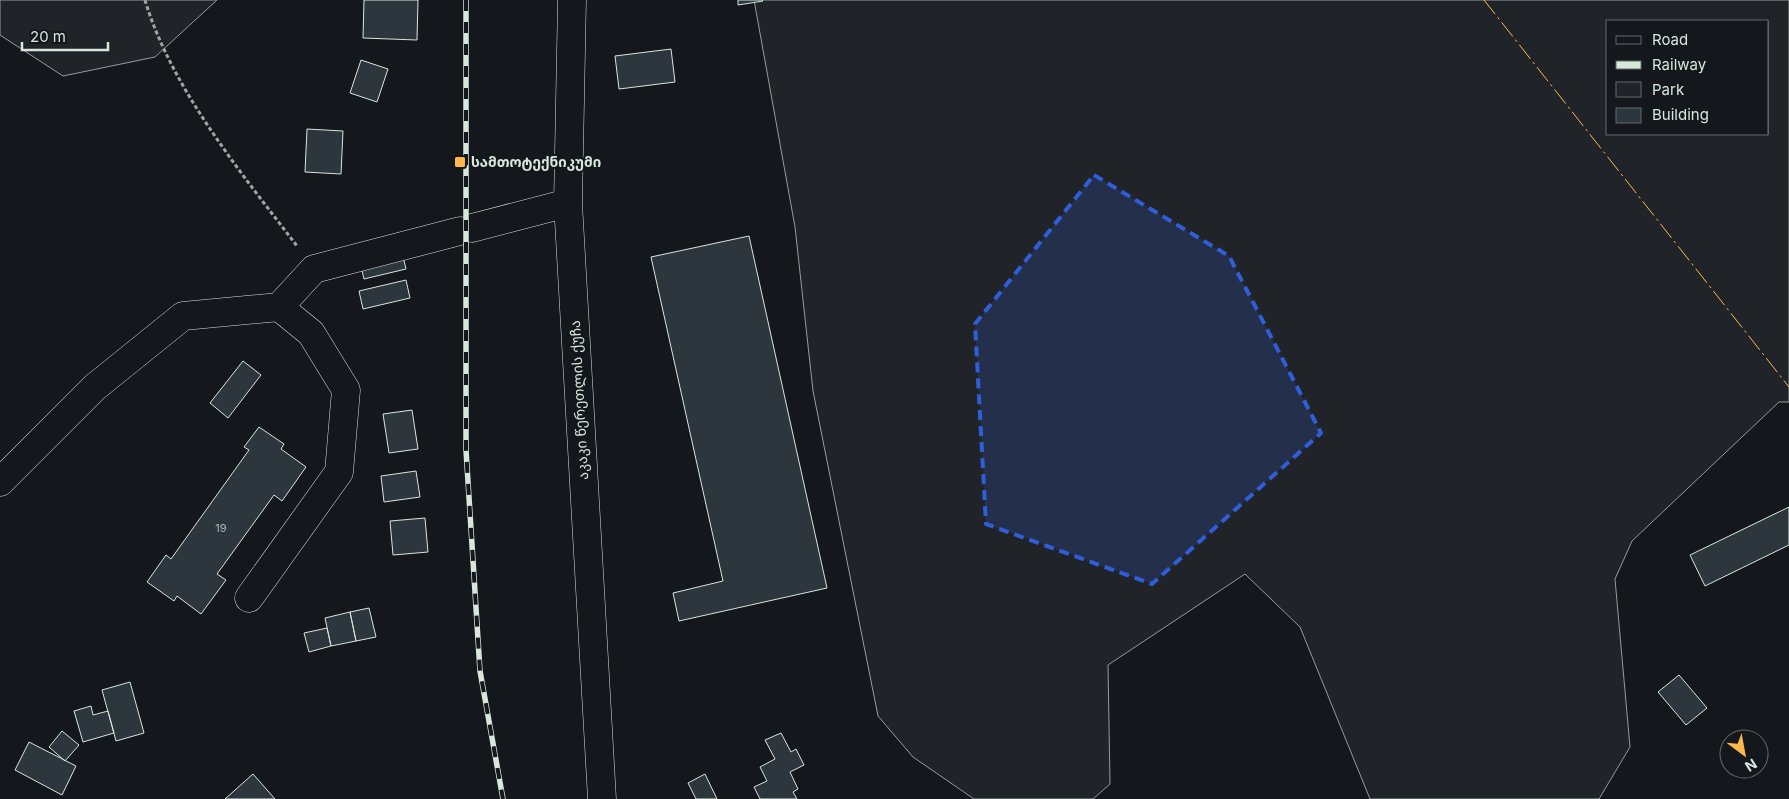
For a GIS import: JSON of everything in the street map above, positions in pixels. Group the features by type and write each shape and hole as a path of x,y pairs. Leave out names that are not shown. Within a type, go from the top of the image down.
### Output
{"street":[{"name":"აკაკი წერეთლის ქუჩა","path":"572,0 568,203 602,799"},
{"path":"0,482 95,387 183,316 279,307 314,269 568,203"},
{"path":"249,598 339,472 346,390 311,333 279,307"}],"path":[{"path":"145,0 150,16 188,94 242,174 314,269"}],"highlighted area":[{"path":"1094,175 1229,256 1321,433 1152,584 986,524 975,324"}],"green space":[{"path":"0,0 217,0 155,57 63,76 0,35"},
{"path":"754,0 1789,0 1789,402 1779,402 1632,541 1615,579 1630,747 1599,799 1370,799 1300,627 1245,574 1108,665 1110,784 1093,799 974,799 913,757 878,716 813,391 795,227"}],"building":[{"path":"364,0 418,0 417,40 363,38"},
{"path":"738,0 762,0 763,1 738,5"},
{"path":"671,49 675,82 619,89 615,56"},
{"path":"361,60 388,69 377,102 350,93"},
{"path":"307,129 343,131 341,174 305,172"},
{"path":"749,236 827,588 679,621 673,593 723,581 651,257"},
{"path":"402,252 406,269 364,279 360,262"},
{"path":"406,280 410,298 363,309 359,291"},
{"path":"243,361 261,375 228,418 210,403"},
{"path":"412,410 418,449 389,453 383,414"},
{"path":"259,427 284,444 281,449 306,467 282,501 274,495 217,574 226,580 201,614 177,596 174,601 147,582 166,555 171,559 249,450 244,447"},
{"path":"416,471 420,497 384,502 381,476"},
{"path":"1789,507 1789,545 1705,586 1690,555"},
{"path":"425,518 428,552 393,555 390,521"},
{"path":"369,608 376,637 356,641 350,612"},
{"path":"350,612 356,641 331,646 325,618"},
{"path":"327,628 331,646 309,652 304,633"},
{"path":"1679,675 1707,708 1686,725 1658,692"},
{"path":"130,682 144,733 116,741 102,690"},
{"path":"91,706 93,715 108,711 114,733 83,742 74,711"},
{"path":"62,731 79,745 65,761 49,747"},
{"path":"781,733 791,752 796,749 804,765 790,772 798,789 793,792 797,799 760,799 754,787 767,781 760,767 775,759 765,740"},
{"path":"29,742 76,766 62,795 15,770"},
{"path":"253,774 275,799 225,799"},
{"path":"705,774 717,799 696,799 688,783"}],"railway":[{"path":"466,0 466,450 480,671 503,799"}],"power":[{"path":"1484,0 1789,387"}],"place":[{"name":"სამთოტექნიკუმი","path":"460,162"}]}
